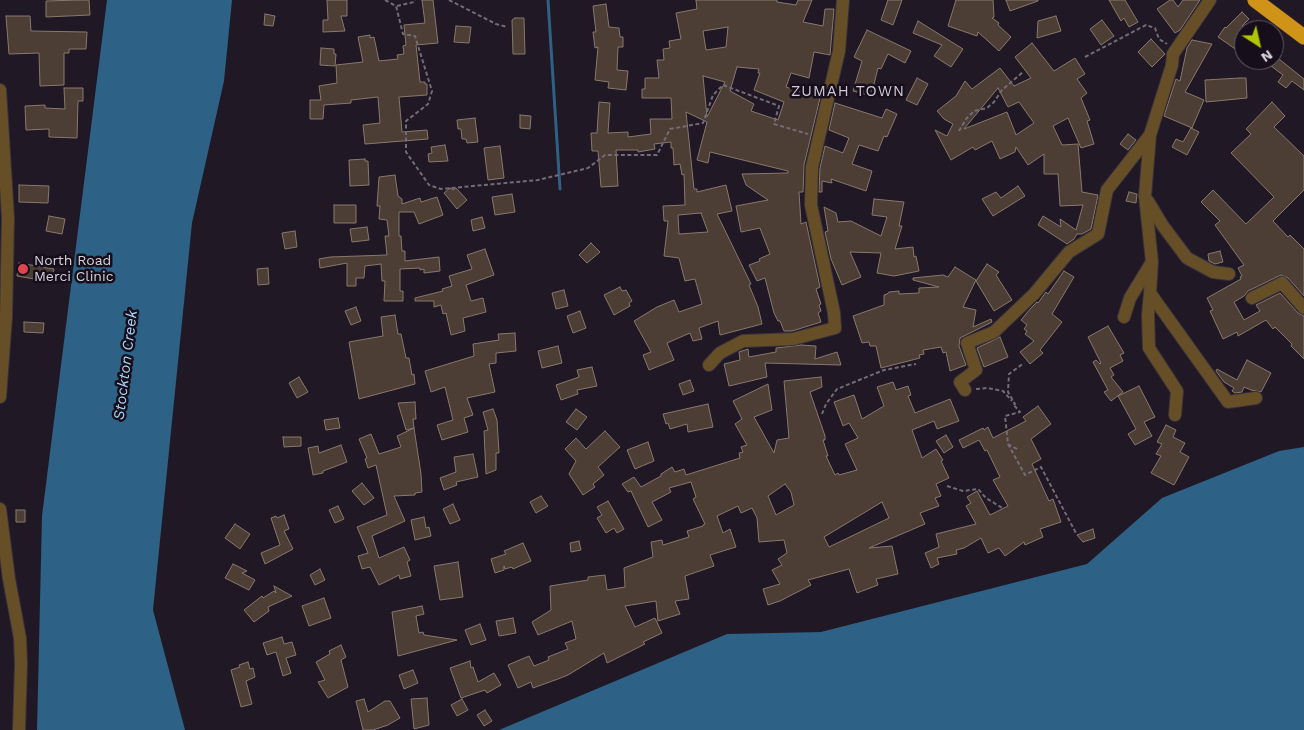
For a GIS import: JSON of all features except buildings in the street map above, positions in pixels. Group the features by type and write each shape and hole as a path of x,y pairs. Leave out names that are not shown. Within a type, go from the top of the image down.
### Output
{"highway":[{"path":"1254,0 1303,36"}],"street":[{"path":"709,364 720,353 743,341 793,340 835,328 834,313 811,205 812,166 839,51 843,0"},
{"path":"1175,415 1177,391 1149,348 1148,315 1152,262 1145,196 1150,135 1172,65 1173,54 1210,0"},
{"path":"0,90 4,218 0,402"},
{"path":"965,390 960,382 976,370 967,342 994,332 1034,294 1070,252 1098,234 1107,190 1150,135"},
{"path":"1145,196 1163,226 1187,258 1213,272 1229,274"},
{"path":"1124,317 1130,298 1152,262"},
{"path":"1252,298 1282,282 1304,308"},
{"path":"1150,293 1228,402 1256,398"},
{"path":"0,509 20,638 19,730"}],"path":[{"path":"385,0 396,6 414,2 415,0"},
{"path":"449,0 496,24 507,27"},
{"path":"396,6 403,34 415,36 432,91 428,104 406,121 406,152 429,185 441,189 538,180 588,168 605,155 657,155 670,129 703,122 713,95 723,85 779,106 774,124 819,137"},
{"path":"1084,57 1146,25 1155,28 1159,39 1167,44 1173,54"},
{"path":"959,131 966,119 974,111 987,108 994,102 1002,90 1023,72"},
{"path":"822,414 826,404 837,389 884,370 916,364"},
{"path":"1024,364 1009,374 1008,392 1015,404 1013,404 1020,412 1005,416 1008,444 1025,475 1041,467 1077,535"},
{"path":"965,390 987,388 1003,391 1015,404"},
{"path":"1008,444 1017,449"},
{"path":"947,486 963,491 978,489 986,498 1004,509"}],"water":[{"name":"Stockton Creek","path":"107,0 232,0 224,81 192,223 153,610 185,730 37,730 42,516"},
{"path":"1304,447 1304,730 499,730 727,634 821,632 1087,564 1162,498 1279,451"}],"waterway":[{"path":"548,0 560,189"}],"place":[{"name":"North Road Merci Clinic","path":"23,269"}],"district":[{"name":"ZUMAH TOWN","path":"848,92"}]}
